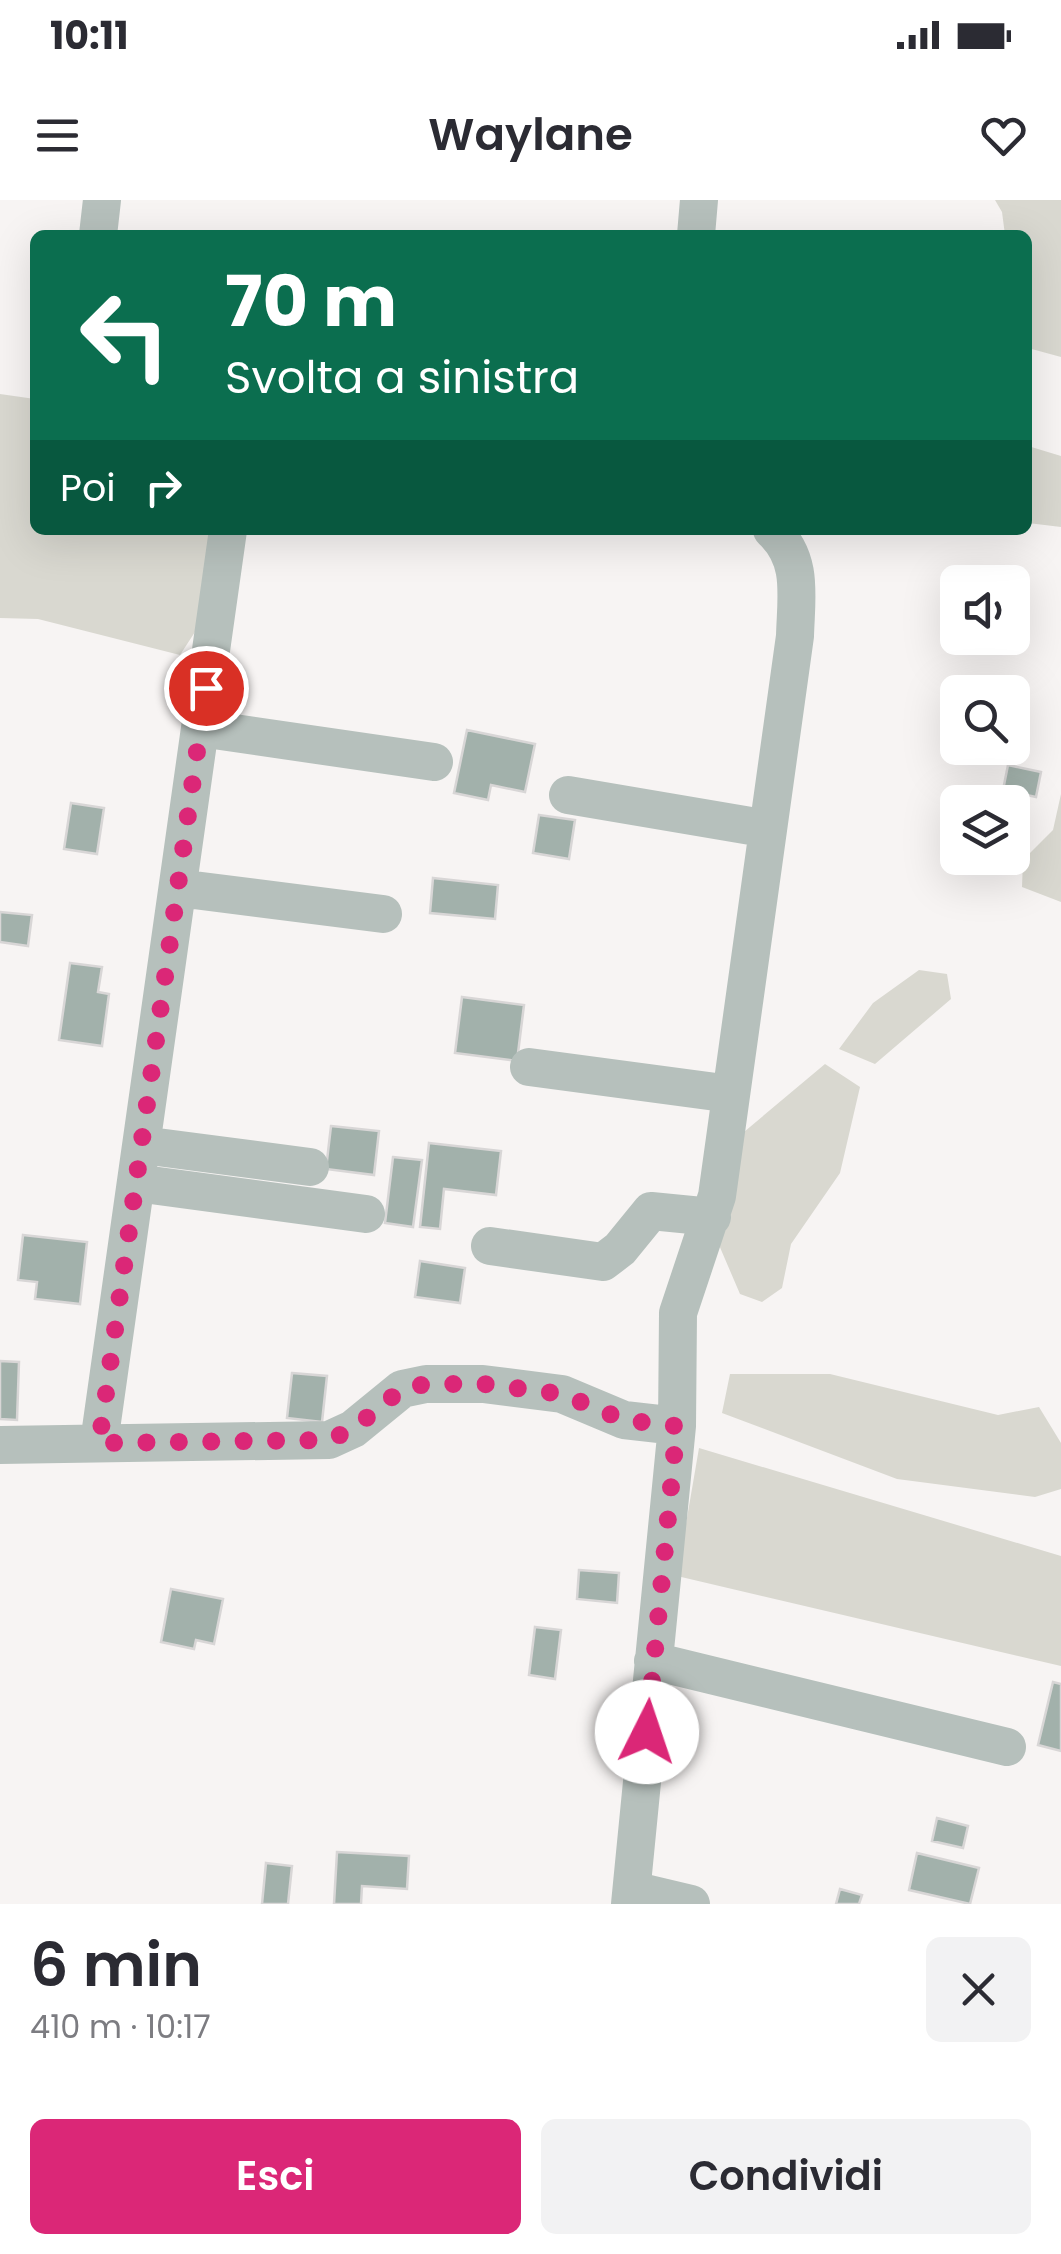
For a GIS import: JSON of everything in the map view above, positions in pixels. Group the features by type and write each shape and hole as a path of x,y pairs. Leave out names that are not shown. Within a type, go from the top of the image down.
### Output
{"street":[{"path":"99,230 102,200"},
{"path":"696,230 699,200"},
{"path":"99,1443 227,535"},
{"path":"691,1904 631,1897 677,1426 678,1313 712,1217 795,636 796,581 790,552 776,535"},
{"path":"200,728 434,762"},
{"path":"568,795 768,830"},
{"path":"178,888 383,914"},
{"path":"529,1067 731,1094"},
{"path":"142,1145 310,1167"},
{"path":"136,1183 366,1214"},
{"path":"490,1246 603,1262 620,1250 651,1211 712,1217"},
{"path":"0,1445 329,1440 353,1429 402,1389 426,1384 484,1384 562,1394 624,1420 677,1426"},
{"path":"652,1661 1007,1747"}],"shaded area":[{"path":"995,200 1061,200 1061,357 1032,349 1032,230 1004,230 1002,212"},
{"path":"0,394 30,398 30,535 214,535 206,615 180,655 38,619 0,618"},
{"path":"1032,447 1061,456 1061,527 1032,523"},
{"path":"1061,794 1061,902 1022,887 1022,875 1030,875 1030,853 1053,830"},
{"path":"919,970 947,974 951,999 875,1064 839,1049 873,1003"},
{"path":"825,1064 860,1087 840,1173 791,1244 782,1288 762,1302 740,1294 719,1245 738,1137"},
{"path":"730,1374 830,1374 998,1415 1039,1407 1061,1443 1061,1489 1035,1497 897,1479 722,1413"},
{"path":"699,1448 1061,1556 1061,1666 677,1576"}],"building":[{"path":"467,730 535,744 525,792 491,785 488,800 454,793"},
{"path":"1008,765 1041,772 1036,797 1030,796 1030,785 1004,785"},
{"path":"71,803 104,808 97,854 64,849"},
{"path":"539,815 575,820 569,859 533,853"},
{"path":"433,878 498,885 495,919 430,913"},
{"path":"0,912 32,915 28,946 0,942"},
{"path":"70,963 102,967 98,992 109,994 102,1046 59,1040"},
{"path":"462,997 524,1005 517,1061 455,1053"},
{"path":"331,1126 379,1131 374,1175 326,1169"},
{"path":"429,1143 501,1151 496,1195 444,1189 440,1229 420,1227"},
{"path":"393,1157 422,1160 413,1227 385,1223"},
{"path":"23,1235 87,1242 80,1304 35,1299 37,1282 18,1280"},
{"path":"420,1261 465,1268 460,1303 415,1297"},
{"path":"0,1361 19,1362 17,1420 0,1419"},
{"path":"292,1373 327,1376 322,1422 287,1418"},
{"path":"579,1570 619,1573 617,1603 577,1599"},
{"path":"171,1589 223,1599 214,1644 196,1640 194,1649 161,1642"},
{"path":"535,1627 561,1630 555,1679 529,1675"},
{"path":"1053,1682 1061,1684 1061,1751 1038,1745"},
{"path":"937,1818 968,1826 963,1848 932,1841"},
{"path":"337,1852 409,1856 407,1889 362,1886 361,1904 334,1904"},
{"path":"917,1853 979,1868 970,1904 909,1890"},
{"path":"266,1863 292,1866 288,1904 262,1904"},
{"path":"840,1889 862,1895 859,1904 836,1904"}],"route":[{"path":"206,688 99,1443 329,1440 353,1429 402,1389 426,1384 484,1384 562,1394 624,1420 677,1426 647,1732"}]}
